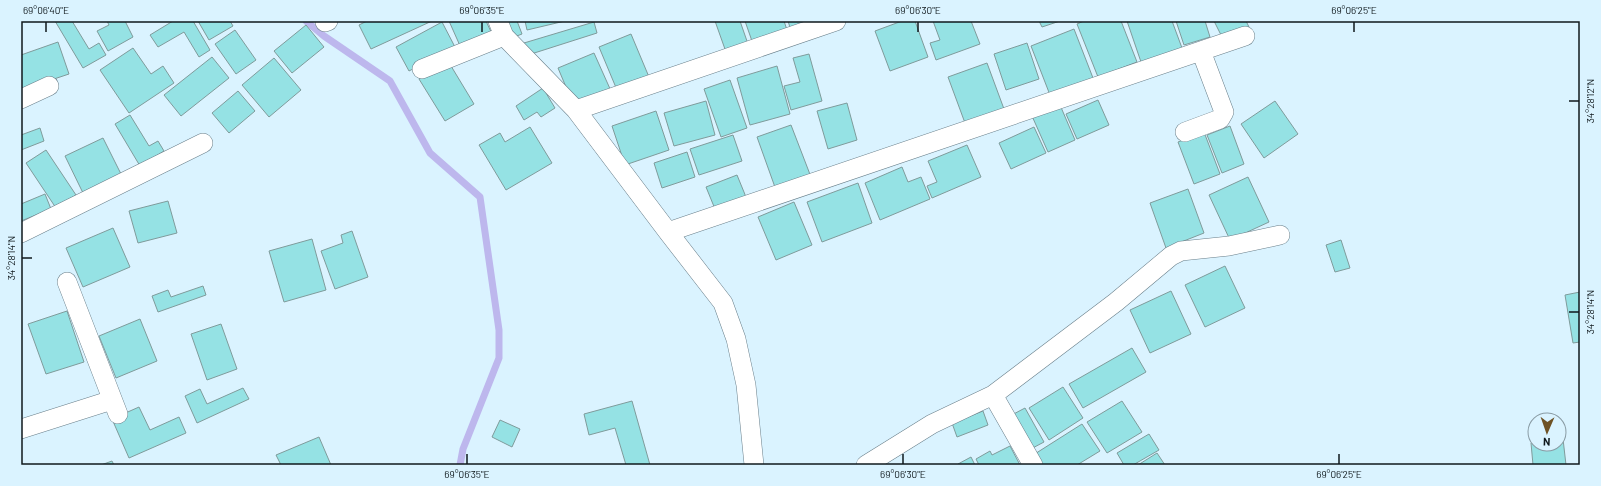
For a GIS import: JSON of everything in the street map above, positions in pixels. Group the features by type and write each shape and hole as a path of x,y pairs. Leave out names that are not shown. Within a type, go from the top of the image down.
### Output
{"street":[{"path":"576,110 836,21"},
{"path":"422,69 501,29 576,110 723,303 736,339 746,385 754,465"},
{"path":"668,232 1245,36"},
{"path":"1185,132 1220,119 1224,112 1201,51"},
{"path":"21,98 50,86"},
{"path":"21,233 203,143"},
{"path":"866,465 932,424 993,395 1116,302 1171,256 1181,251 1230,246 1280,235"},
{"path":"21,429 115,407 66,282"},
{"path":"993,395 1033,465"}],"building":[{"path":"55,21 72,21 89,49 99,43 106,55 83,68"},
{"path":"107,21 125,21 133,37 108,51 97,31 109,25"},
{"path":"173,21 193,21 210,50 199,57 184,32 158,47 150,35"},
{"path":"198,21 230,21 233,26 209,40"},
{"path":"367,21 432,21 371,49 359,25"},
{"path":"449,21 486,21 492,34 461,48"},
{"path":"501,21 517,21 522,34 509,39"},
{"path":"525,21 565,21 527,30"},
{"path":"715,21 740,21 748,44 726,52"},
{"path":"745,21 784,21 788,33 753,44"},
{"path":"788,21 827,21 792,34"},
{"path":"902,21 915,21 928,57 890,71 875,31"},
{"path":"933,21 971,21 980,44 936,60 930,43 940,40"},
{"path":"1039,21 1060,21 1042,27"},
{"path":"1084,21 1121,21 1137,62 1098,77 1077,24"},
{"path":"1127,21 1172,21 1182,48 1141,62"},
{"path":"1176,21 1205,21 1210,37 1184,45"},
{"path":"1214,21 1246,21 1249,27 1223,39"},
{"path":"442,22 455,47 409,71 396,47"},
{"path":"594,22 597,33 528,55 524,43"},
{"path":"306,25 324,47 292,73 274,51"},
{"path":"1074,29 1093,78 1050,95 1031,46"},
{"path":"235,30 256,60 236,74 215,44"},
{"path":"631,34 649,77 617,90 599,47"},
{"path":"58,42 69,74 21,90 21,55"},
{"path":"1027,43 1039,79 1006,90 994,54"},
{"path":"133,48 151,74 163,66 174,83 129,113 100,70"},
{"path":"594,53 611,91 574,106 558,68"},
{"path":"809,54 822,101 791,110 784,86 800,82 793,58"},
{"path":"212,57 229,78 181,116 164,95"},
{"path":"274,58 301,90 269,117 242,85"},
{"path":"448,61 474,104 445,121 419,79"},
{"path":"987,63 1004,109 965,123 948,77"},
{"path":"777,66 790,114 750,125 737,78"},
{"path":"730,80 747,128 721,137 704,89"},
{"path":"543,88 555,108 541,117 537,112 524,120 516,106"},
{"path":"238,91 255,111 229,133 212,113"},
{"path":"1098,100 1109,125 1077,139 1066,114"},
{"path":"706,101 715,135 674,146 664,113"},
{"path":"1275,101 1298,134 1264,158 1241,124"},
{"path":"847,103 857,140 828,149 817,111"},
{"path":"1060,105 1075,140 1048,152 1032,116"},
{"path":"656,111 669,150 625,165 612,126"},
{"path":"130,115 149,146 158,141 164,151 140,166 115,124"},
{"path":"791,125 811,177 776,190 757,137"},
{"path":"1230,126 1244,164 1222,173 1207,135"},
{"path":"530,127 552,163 506,190 479,145 500,133 505,142"},
{"path":"1034,127 1046,153 1011,169 999,143"},
{"path":"40,128 44,141 21,150 21,135"},
{"path":"1204,132 1220,174 1194,184 1178,142"},
{"path":"733,135 742,161 699,175 690,149"},
{"path":"103,138 121,174 83,193 65,156"},
{"path":"967,145 981,177 932,198 927,186 937,182 928,161"},
{"path":"46,150 76,195 56,208 26,163"},
{"path":"687,152 695,177 662,188 654,163"},
{"path":"902,167 908,182 921,177 930,199 880,220 865,183"},
{"path":"737,175 746,197 715,209 706,187"},
{"path":"1248,177 1269,222 1230,240 1209,195"},
{"path":"858,183 872,223 822,242 807,202"},
{"path":"1188,189 1204,233 1166,248 1150,203"},
{"path":"45,194 51,209 21,221 21,204"},
{"path":"168,201 177,233 138,243 129,211"},
{"path":"794,202 812,245 776,260 758,217"},
{"path":"113,228 130,267 83,287 66,248"},
{"path":"352,231 368,277 335,289 321,251 343,243 341,235"},
{"path":"312,239 326,290 284,302 269,251"},
{"path":"1341,240 1350,268 1335,272 1326,245"},
{"path":"1225,266 1245,308 1205,327 1185,285"},
{"path":"203,286 206,295 158,312 152,296 168,290 171,297"},
{"path":"1171,291 1191,334 1150,353 1130,310"},
{"path":"1580,292 1580,342 1573,343 1565,295"},
{"path":"67,311 84,362 46,374 28,324"},
{"path":"140,319 157,361 116,378 99,336"},
{"path":"221,324 237,369 207,380 191,334"},
{"path":"1132,348 1146,372 1083,408 1069,384"},
{"path":"1063,387 1083,418 1049,440 1029,408"},
{"path":"243,388 249,399 197,423 185,396 200,389 207,404"},
{"path":"632,401 650,465 626,465 615,428 589,435 584,414"},
{"path":"1122,401 1142,432 1107,453 1087,422"},
{"path":"139,407 150,430 179,417 186,433 129,458 112,419"},
{"path":"1025,408 1044,442 1027,451 1008,417"},
{"path":"983,411 988,425 957,437 952,423"},
{"path":"500,420 520,429 512,447 492,437"},
{"path":"1082,424 1100,451 1077,465 1035,465 1030,457"},
{"path":"1149,434 1159,450 1133,465 1124,465 1117,453"},
{"path":"319,437 331,465 281,465 276,455"},
{"path":"1010,446 1020,465 979,465 976,459 990,451 992,455"},
{"path":"1532,452 1565,452 1566,465 1533,465"},
{"path":"1157,453 1165,465 1138,465"},
{"path":"971,457 975,465 958,465 958,464"},
{"path":"112,461 114,465 101,465"}],"waterway":[{"path":"306,21 324,36 390,81 430,153 480,197 499,330 499,358 463,449 460,465"}]}
